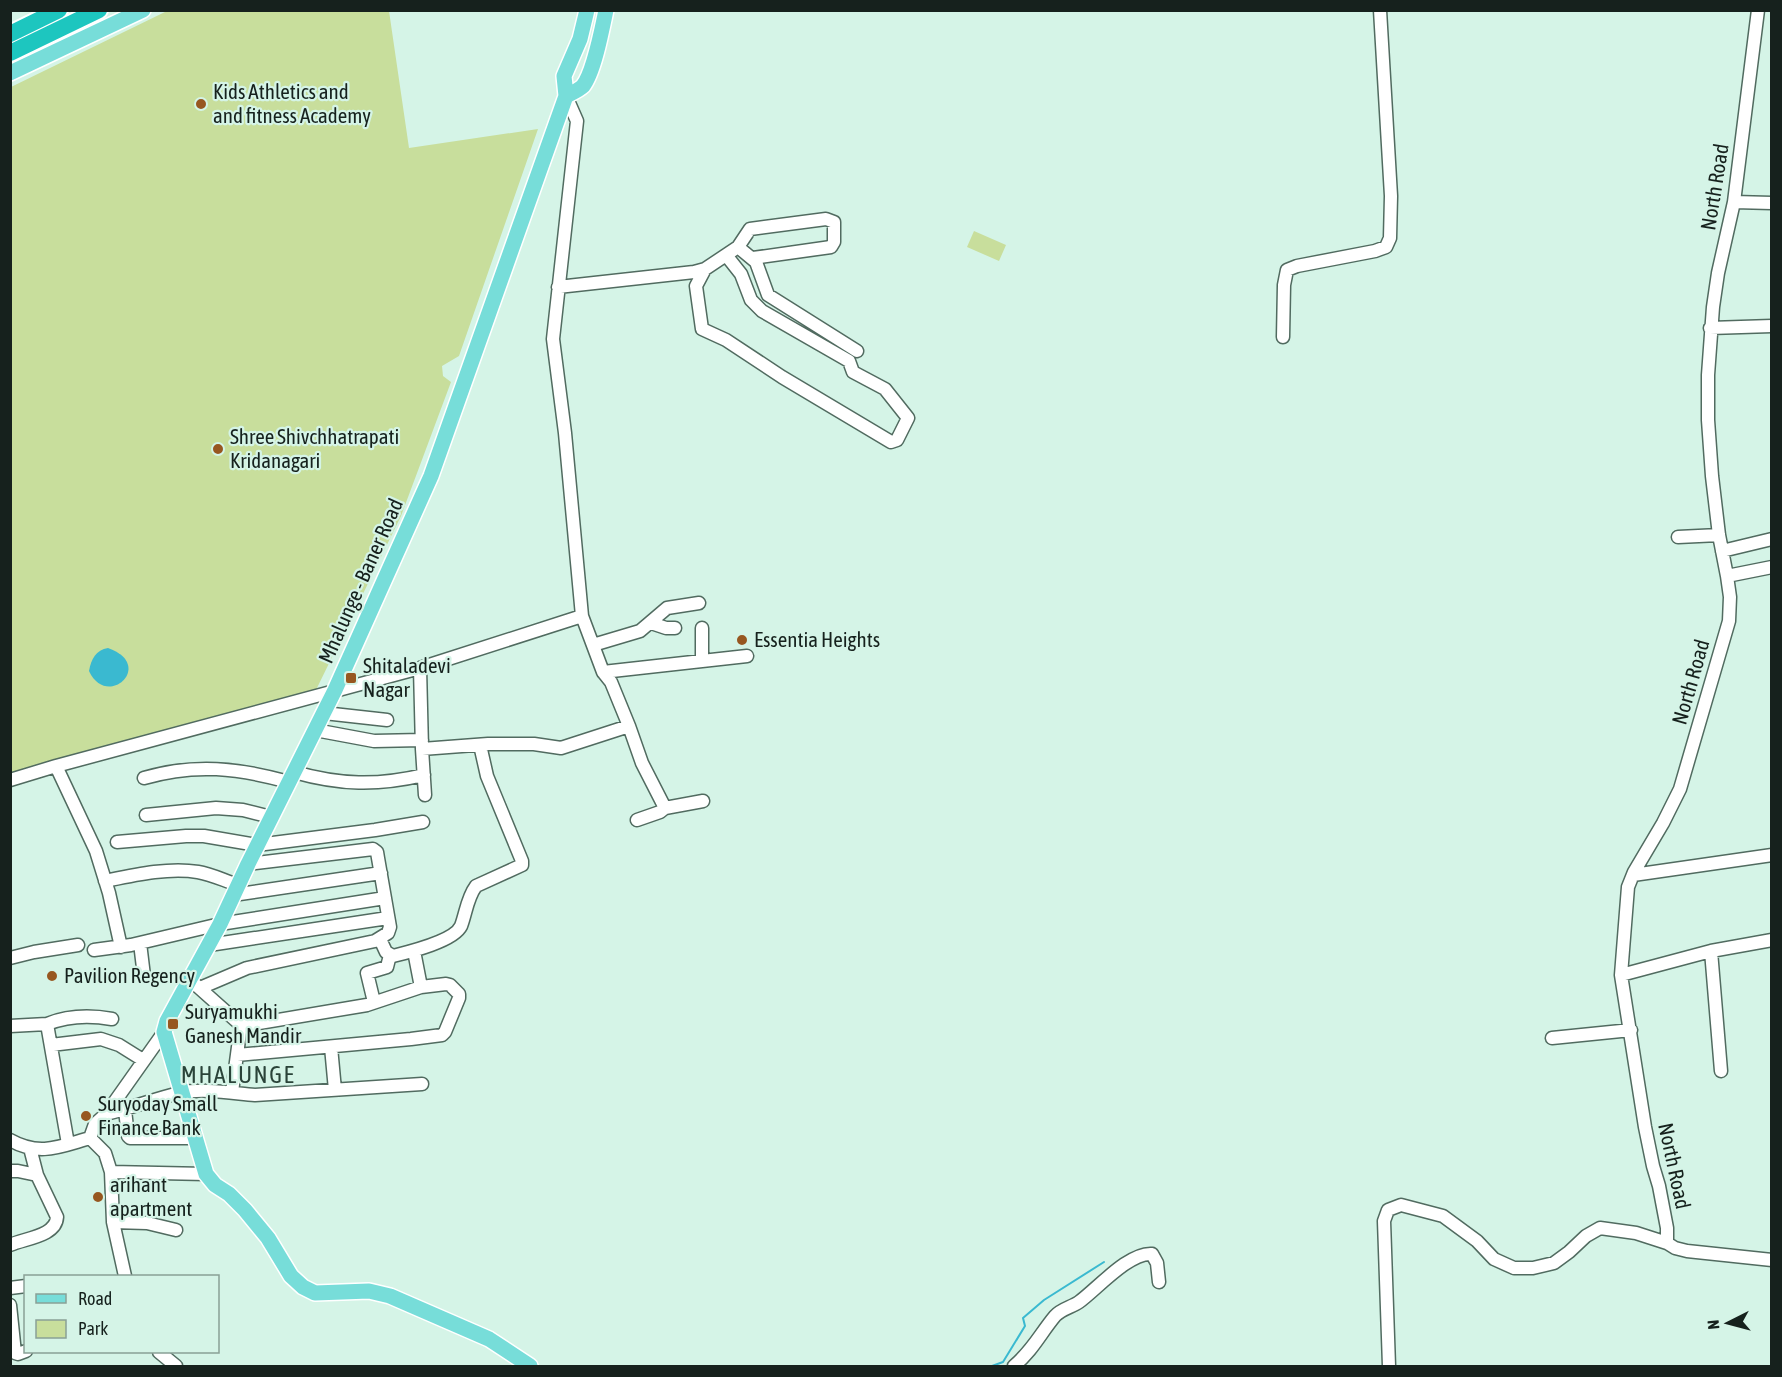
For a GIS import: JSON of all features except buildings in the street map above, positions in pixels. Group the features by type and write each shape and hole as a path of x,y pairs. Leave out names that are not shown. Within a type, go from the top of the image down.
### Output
{"highway":[{"path":"10,34 59,10"},
{"path":"11,52 99,10"}],"main road":[{"path":"11,52 15,71 143,10"},
{"name":"Mhalunge - Baner Road","path":"164,1032 167,1021 195,984 209,945 335,690 431,476 566,96 564,76 580,39 587,10"},
{"name":"Mhalunge - Baner Road","path":"566,96 581,88 585,82 598,45 606,10"},
{"path":"164,1032 207,1174 215,1185 229,1194 245,1210 268,1238 291,1276 303,1287 315,1293 369,1291 390,1296 489,1339 530,1366"}],"street":[{"path":"1283,337 1284,285 1287,270 1375,251 1386,247 1390,238 1391,196 1380,10"},
{"name":"North Road","path":"1667,1243 1667,1228 1645,1127 1621,959 1628,887 1680,789 1729,621 1730,597 1719,535 1708,420 1710,328 1718,273 1734,202 1758,10"},
{"path":"566,96 577,121 553,339 565,433 582,616 603,672 611,682 629,726 642,763 665,808"},
{"path":"1734,202 1772,203"},
{"path":"558,287 694,272 705,269 738,247 750,229 826,219 834,222 834,242 831,247 753,258"},
{"path":"738,247 753,258 768,295 857,351"},
{"path":"705,269 696,286 702,329 726,340 782,377 891,442 897,440 908,418 885,389 853,372 849,361 762,311 751,300 741,274 726,255"},
{"path":"1710,328 1772,326"},
{"path":"1678,537 1719,535"},
{"path":"1722,551 1772,538"},
{"path":"1727,576 1772,567"},
{"path":"593,645 640,631 667,608 699,603"},
{"path":"10,780 420,668 582,616"},
{"path":"651,623 666,628 675,628"},
{"path":"702,628 702,661"},
{"path":"603,672 747,656"},
{"path":"420,668 425,795"},
{"path":"324,713 387,720"},
{"path":"315,730 374,741 422,745 534,744 561,748 629,726"},
{"path":"390,955 414,951 458,931 476,886 520,868 523,864 487,776 480,745"},
{"path":"56,766 96,851 121,946"},
{"path":"144,778 189,768 224,769 360,783 393,782 424,776"},
{"path":"637,820 660,813 665,808 703,801"},
{"path":"146,815 216,808 243,810 271,816"},
{"path":"117,842 195,836 257,845 423,822"},
{"path":"195,984 247,968 380,939 388,933 390,927 376,852 368,849 248,864"},
{"path":"1633,875 1772,855"},
{"path":"105,881 162,872 193,872 236,890 381,873"},
{"path":"94,950 140,943 220,924 385,898"},
{"path":"209,945 388,918"},
{"path":"374,1002 367,973 387,968 390,955 380,939"},
{"path":"1622,975 1711,951 1772,940"},
{"path":"140,943 144,976"},
{"path":"10,958 78,945"},
{"path":"414,951 422,987"},
{"path":"1711,951 1721,1071"},
{"path":"195,984 242,1026"},
{"path":"237,1055 442,1035 459,994 457,990 446,984 422,987 374,1002 242,1026"},
{"path":"10,1026 48,1024 66,1018 98,1016 112,1018"},
{"path":"48,1024 68,1144"},
{"path":"232,1092 242,1026"},
{"path":"1552,1038 1630,1030"},
{"path":"90,1138 95,1124 106,1114 164,1032"},
{"path":"51,1046 101,1039 119,1045 143,1060"},
{"path":"331,1047 335,1090"},
{"path":"106,1114 181,1093 232,1092 255,1095 422,1084"},
{"path":"125,1110 130,1138 196,1138"},
{"path":"10,1140 30,1148 49,1150 90,1138"},
{"path":"90,1138 105,1153 111,1172 113,1222 125,1275"},
{"path":"10,1245 50,1231 57,1223 57,1217 37,1175 30,1148"},
{"path":"10,1171 37,1175"},
{"path":"111,1172 207,1174"},
{"path":"1389,1366 1384,1221 1388,1210 1401,1205 1443,1216 1477,1241 1494,1259 1514,1268 1533,1268 1554,1263 1586,1236 1600,1228 1636,1233 1687,1251 1772,1260"},
{"path":"113,1222 147,1223 176,1230"},
{"path":"1014,1366 1027,1355 1056,1314 1083,1299 1113,1273 1134,1260 1152,1254 1157,1263 1159,1282"},
{"path":"10,1305 15,1353 24,1352"},
{"path":"160,1353 176,1366"}],"green space":[{"name":"Shree Shivchhatrapati Kridanagari","path":"167,11 389,11 409,148 538,129 459,356 442,366 443,376 451,382 401,516 315,692 11,779 11,87"},
{"path":"974,231 1006,245 999,261 967,247"}],"water":[{"path":"108,648 122,655 128,664 128,673 116,685 106,686 97,682 89,671 95,656"}],"waterway":[{"path":"992,1366 1003,1362 1025,1326 1023,1318 1044,1300 1104,1262"}],"place":[{"name":"Kids Athletics and and fitness Academy","path":"201,104"},
{"name":"Shree Shivchhatrapati Kridanagari","path":"218,449"},
{"name":"Essentia Heights","path":"742,640"},
{"name":"Shitaladevi Nagar","path":"351,678"},
{"name":"Pavilion Regency","path":"52,976"},
{"name":"Suryamukhi Ganesh Mandir","path":"173,1024"},
{"name":"Suryoday Small Finance Bank","path":"86,1116"},
{"name":"arihant apartment","path":"98,1197"}],"district":[{"name":"MHALUNGE","path":"238,1075"}]}
